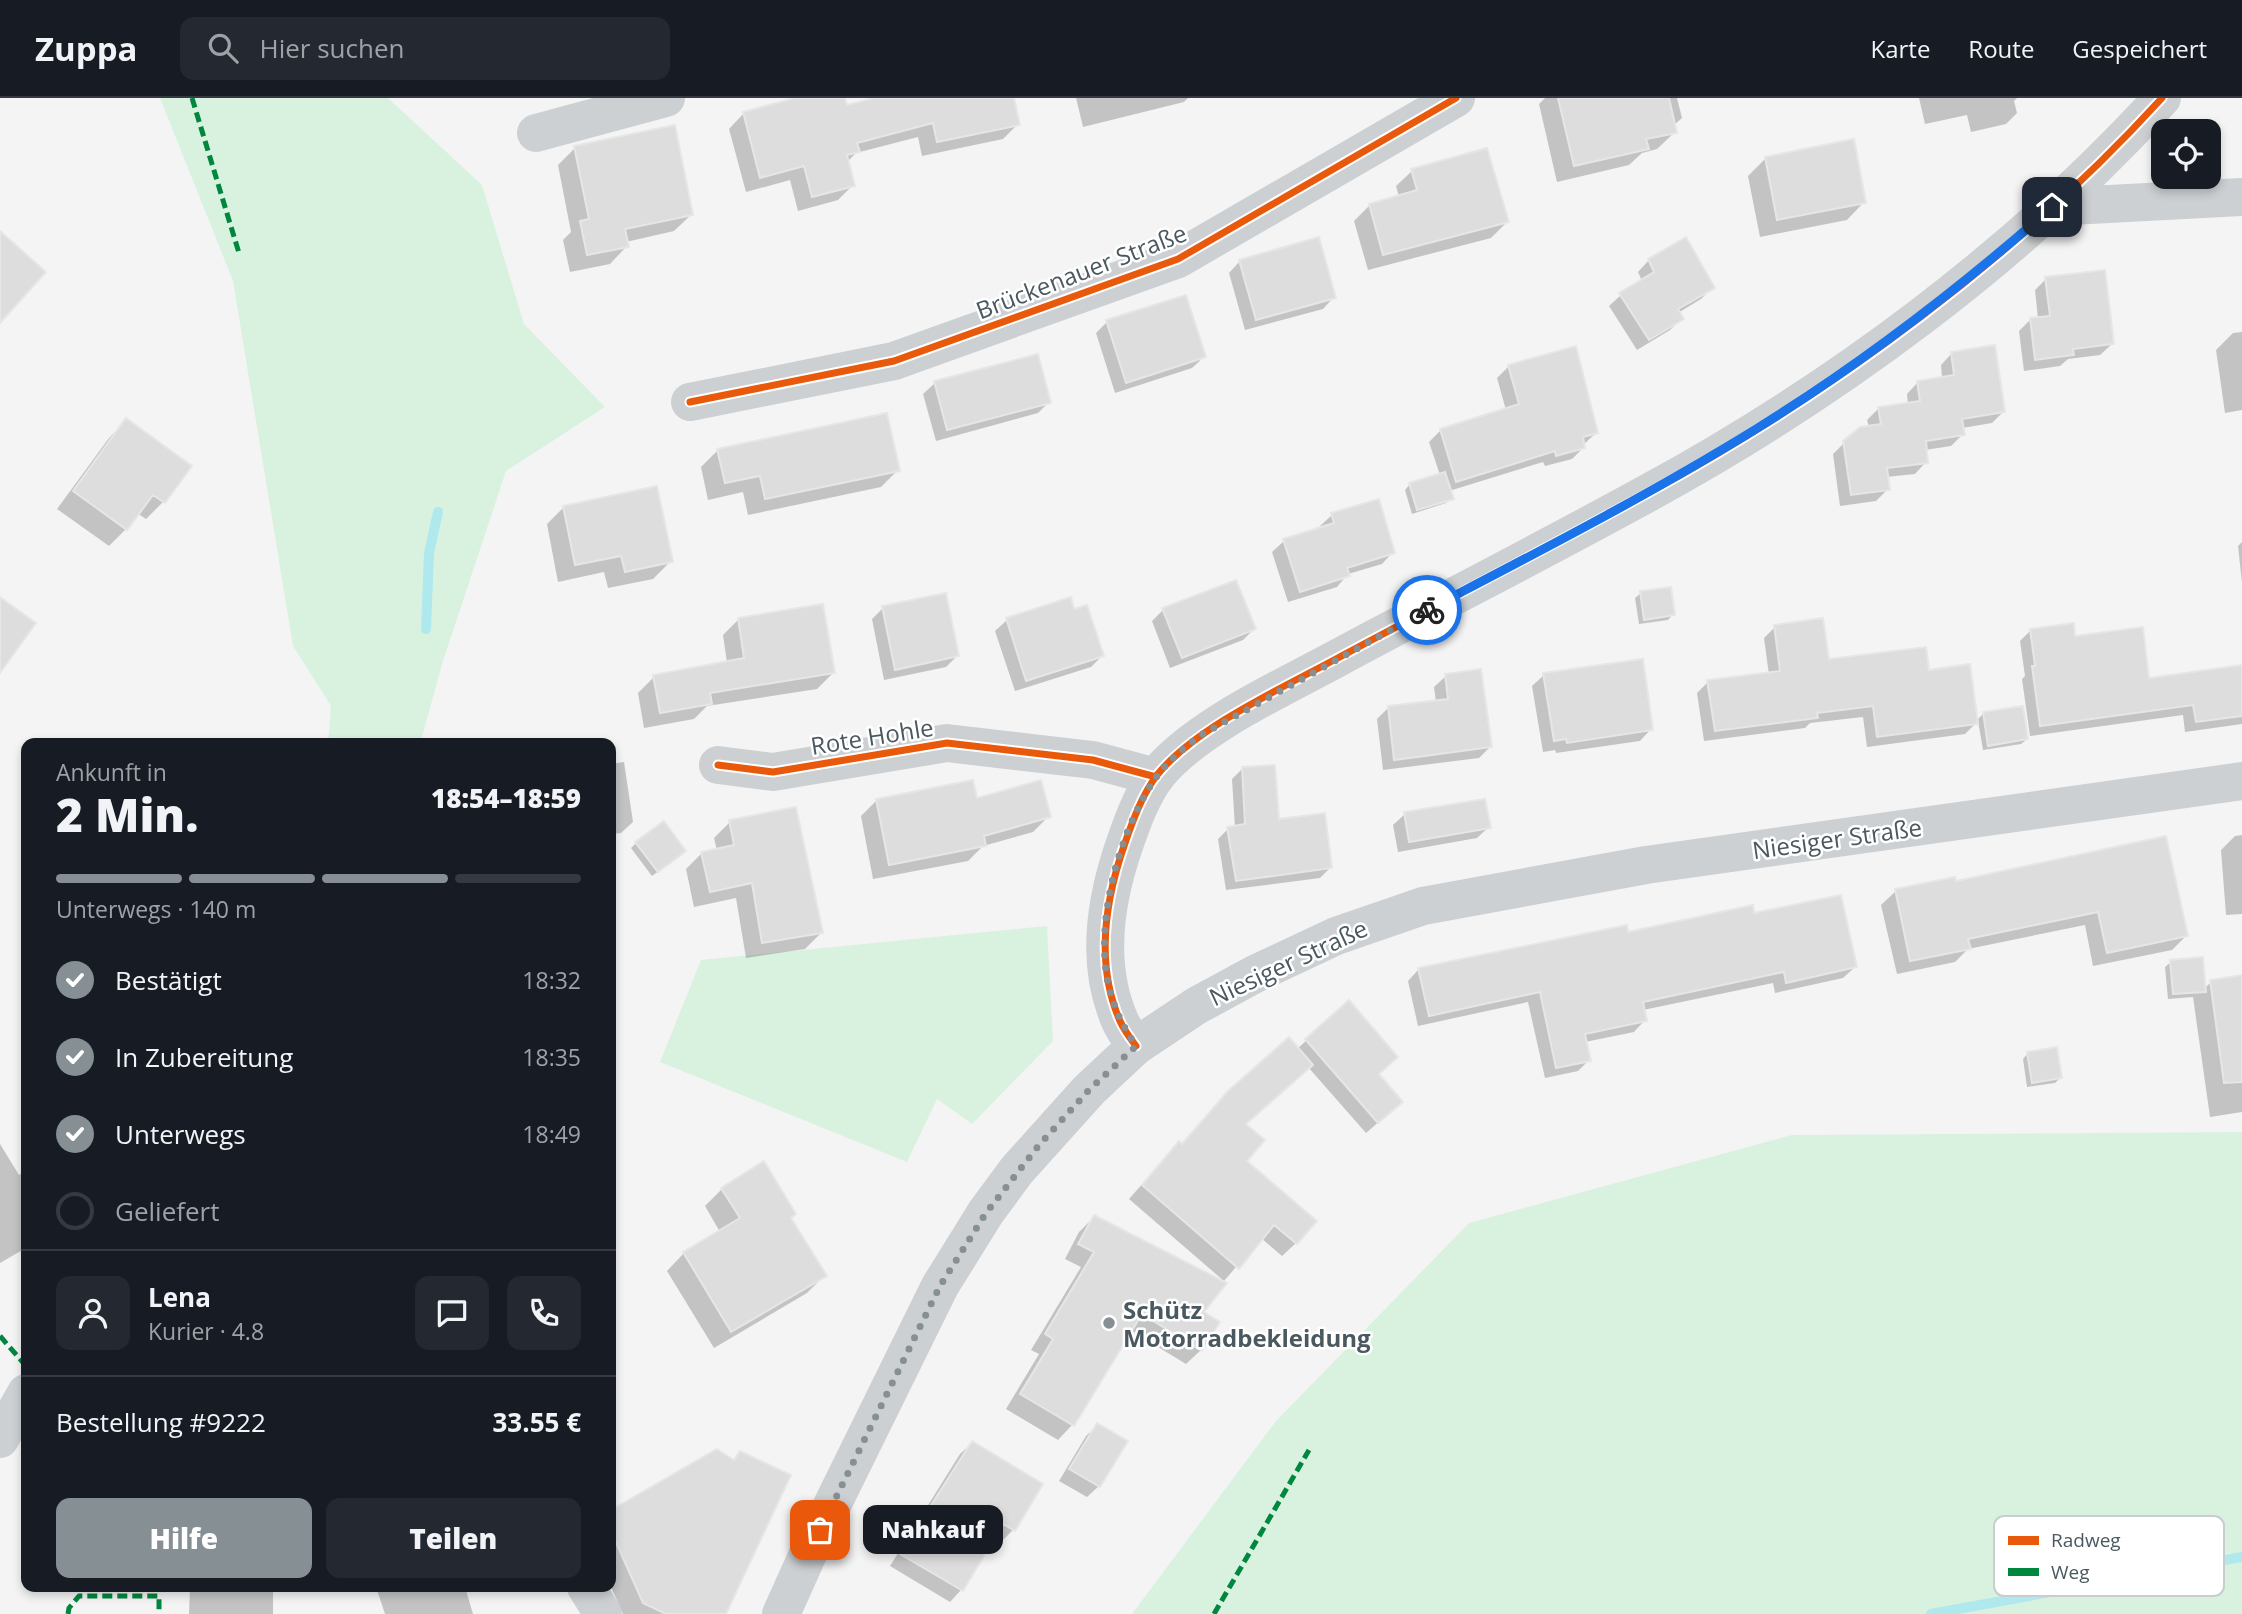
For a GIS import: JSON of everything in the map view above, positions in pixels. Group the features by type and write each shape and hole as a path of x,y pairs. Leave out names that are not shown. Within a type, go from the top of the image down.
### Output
{"street":[{"path":"536,132 666,98"},
{"name":"Brückenauer Straße","path":"690,402 894,360 1178,259 1456,98"},
{"path":"1136,1046 1120,1022 1108,983 1105,955 1110,892 1136,811 1156,777 1179,752 1227,720 1650,492 1758,428 1839,375 1918,319 2052,207 2162,98"},
{"path":"2052,207 2242,197"},
{"name":"Rote Hohle","path":"718,765 773,772 947,743 1093,760 1156,777"},
{"name":"Niesiger Straße","path":"781,1614 940,1286 986,1213 1039,1145 1089,1090 1136,1046 1196,1006 1255,974 1336,936 1423,906 1646,865 2242,781"},
{"path":"0,1439 21,1402"},
{"path":"589,1592 603,1614"}],"green space":[{"path":"160,98 388,98 482,185 524,324 605,407 506,471 443,661 422,738 328,738 331,706 293,646 233,281"},
{"path":"1047,926 1053,1041 972,1124 937,1099 907,1162 660,1062 701,960"},
{"path":"2242,1132 2242,1614 1132,1614 1276,1421 1469,1223 1792,1135"}],"building":[{"path":"795,98 845,98 847,105 874,98 1014,98 1020,125 937,142 933,123 857,143 860,152 847,155 855,186 812,197 804,166 760,178 743,112"},
{"path":"1558,98 1669,98 1677,133 1646,139 1649,149 1574,166"},
{"path":"675,125 693,215 625,229 629,247 587,255 580,221 589,219 574,146"},
{"path":"1854,139 1866,203 1777,220 1765,157"},
{"path":"1487,148 1509,222 1383,255 1369,204 1417,190 1411,169"},
{"path":"0,231 46,272 0,323"},
{"path":"1319,237 1336,298 1256,320 1239,260"},
{"path":"1686,237 1715,288 1678,309 1684,319 1649,340 1619,293 1654,272 1648,259"},
{"path":"2105,270 2114,344 2073,349 2074,355 2035,360 2030,318 2050,316 2045,277"},
{"path":"1186,295 1206,357 1126,383 1106,320"},
{"path":"1995,345 2005,412 1962,419 1965,435 1926,441 1928,463 1887,468 1890,490 1851,495 1843,441 1860,427 1881,424 1878,407 1920,401 1917,381 1954,375 1951,352"},
{"path":"1576,346 1598,433 1583,437 1585,448 1556,456 1555,451 1456,482 1440,429 1519,404 1508,365"},
{"path":"1038,354 1051,403 947,430 934,381"},
{"path":"887,413 900,471 765,499 760,476 725,483 717,449"},
{"path":"126,418 192,466 165,503 153,495 127,530 73,491"},
{"path":"1445,472 1454,499 1417,510 1409,483"},
{"path":"657,486 673,562 625,572 621,556 575,565 563,506"},
{"path":"1379,499 1395,553 1347,568 1350,576 1300,592 1283,539 1334,523 1331,513"},
{"path":"1236,580 1256,629 1182,658 1162,608"},
{"path":"1671,587 1675,615 1644,620 1640,591"},
{"path":"946,593 959,656 895,670 882,606"},
{"path":"0,597 36,623 0,673"},
{"path":"1071,597 1074,609 1087,605 1104,656 1026,681 1006,618"},
{"path":"823,604 835,673 710,693 712,704 660,713 653,675 744,658 738,618"},
{"path":"1823,618 1829,659 1926,647 1929,670 1970,664 1978,724 1877,737 1873,706 1817,713 1818,718 1715,731 1707,680 1780,671 1774,625"},
{"path":"2074,623 2075,636 2143,627 2149,678 2242,665 2242,716 2196,722 2193,705 2040,726 2030,629"},
{"path":"1643,659 1653,730 1567,743 1566,739 1554,741 1543,673"},
{"path":"1481,669 1492,747 1394,760 1388,706 1448,699 1445,674"},
{"path":"2023,706 2028,739 1988,746 1983,712"},
{"path":"1275,765 1279,819 1325,813 1332,868 1236,881 1227,827 1245,824 1242,767"},
{"path":"973,780 977,798 1041,780 1051,817 984,836 986,846 889,865 876,799"},
{"path":"1485,799 1491,828 1409,842 1404,812"},
{"path":"796,807 823,933 762,943 752,883 710,892 701,852 734,845 729,820"},
{"path":"664,821 686,851 658,872 635,842"},
{"path":"2166,836 2188,936 2107,953 2098,912 1968,939 1971,949 1910,961 1895,889 1955,877 1956,881"},
{"path":"1841,895 1857,967 1786,983 1784,972 1643,1002 1647,1021 1585,1034 1591,1061 1556,1068 1540,992 1429,1016 1418,968 1627,925 1628,932 1753,905 1754,913"},
{"path":"2203,957 2206,992 2173,994 2170,960"},
{"path":"2242,975 2242,1082 2224,1083 2210,980"},
{"path":"1349,1000 1398,1057 1379,1074 1403,1102 1378,1123 1305,1039"},
{"path":"1289,1037 1313,1065 1246,1124 1265,1140 1247,1161 1317,1221 1297,1244 1274,1225 1239,1269 1142,1185 1179,1141 1182,1144 1228,1091"},
{"path":"2057,1047 2062,1078 2032,1083 2027,1052"},
{"path":"764,1161 796,1214 791,1218 827,1276 731,1332 683,1252 740,1218 721,1188"},
{"path":"1094,1215 1227,1283 1204,1312 1220,1322 1202,1351 1142,1314 1074,1426 1020,1394 1053,1339 1045,1334 1094,1252 1078,1244"},
{"path":"1097,1423 1128,1441 1100,1487 1069,1469"},
{"path":"972,1441 1043,1484 1015,1531 1003,1524 963,1591 900,1554"},
{"path":"717,1449 734,1460 740,1451 791,1475 726,1614 666,1614 643,1603 616,1542 616,1507"}],"waterway":[{"path":"426,629 429,553 438,512"},
{"path":"2224,1560 2242,1557"},
{"path":"1931,1614 2029,1596"}],"marked path":[{"path":"192,98 239,253"},
{"path":"0,1336 21,1360"},
{"path":"1214,1614 1309,1450"},
{"path":"68,1614 69,1608 79,1596 159,1596 159,1614"}],"cycle path":[{"path":"690,402 894,361 1178,259 1456,98"},
{"path":"1136,1046 1120,1021 1107,977 1105,955 1108,909 1118,865 1138,808 1157,775 1173,758 1193,741 1240,711 1718,453 1855,365 1985,266 2047,212 2162,98"},
{"path":"718,765 773,772 947,743 1093,760 1156,777"}],"way so far":[{"path":"820,1530 940,1286 986,1213 1039,1145 1089,1090 1136,1046 1120,1022 1108,983 1106,923 1110,892 1120,856 1136,811 1156,777 1179,752 1201,735 1427,610"}],"place":[{"name":"Schütz Motorradbekleidung","path":"1109,1323"},
{"name":"Nahkauf","path":"820,1530"}],"route":[{"path":"1427,610 1650,492 1758,428 1918,319 2052,207"}]}
